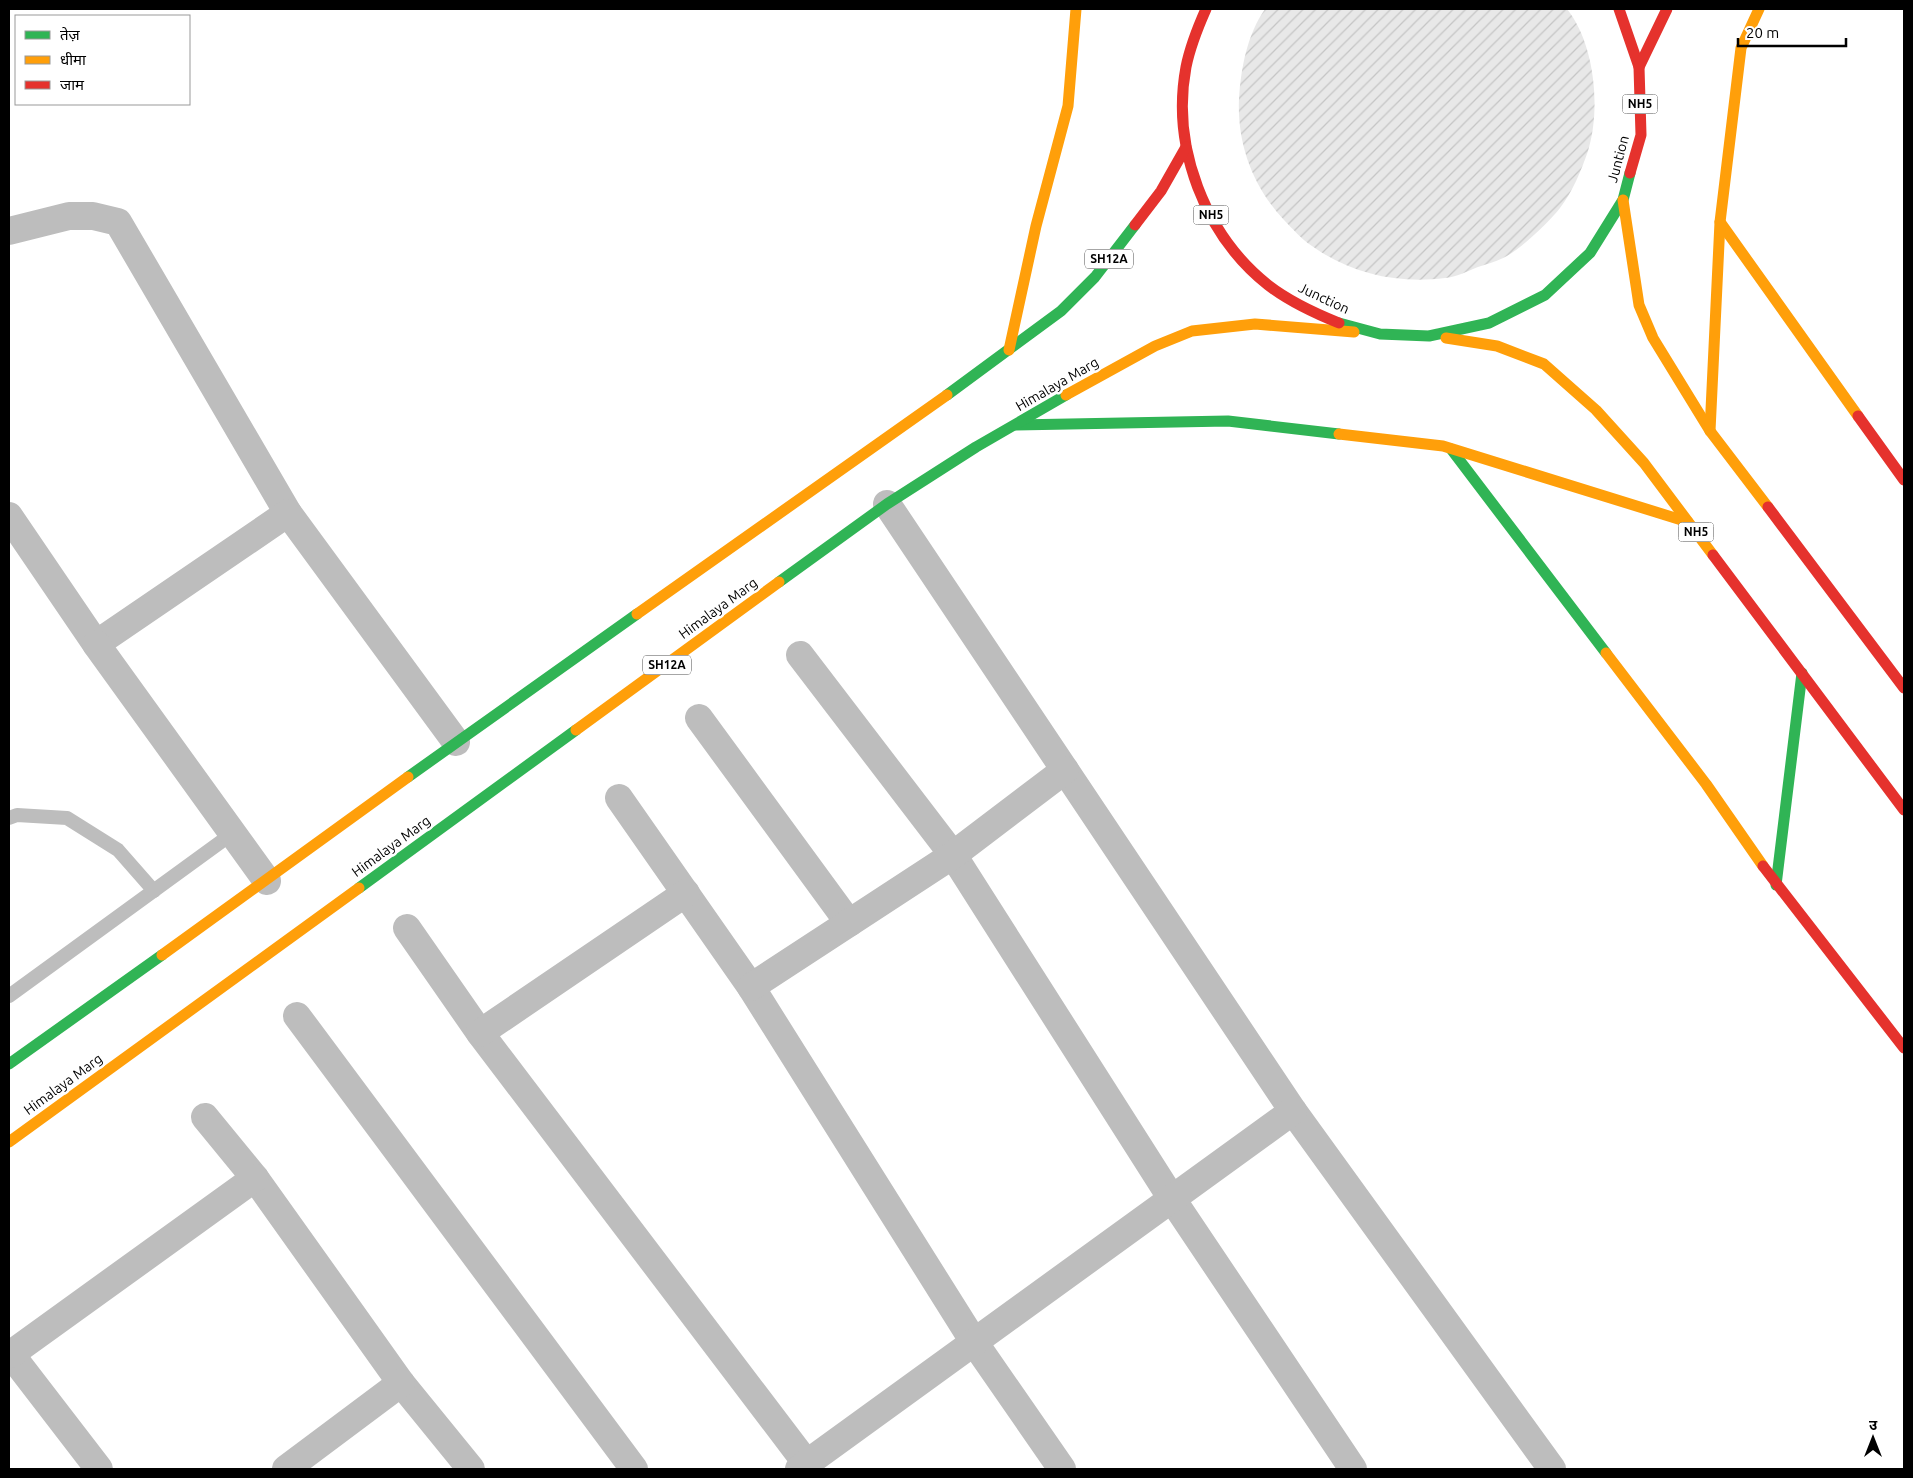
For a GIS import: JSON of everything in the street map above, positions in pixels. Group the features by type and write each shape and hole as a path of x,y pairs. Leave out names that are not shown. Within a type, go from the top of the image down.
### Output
{"main road":[{"path":"1008,350 1036,226 1068,106 1076,9"},
{"name":"Junction","path":"1206,9 1197,29 1186,67 1183,107 1186,147 1197,186 1214,223 1238,257 1268,285 1302,308 1333,321 1380,334 1428,336 1489,323 1544,295 1590,252 1623,200"},
{"name":"Juntion","path":"1619,9 1638,67 1641,135 1623,200"},
{"path":"1638,67 1667,9"},
{"path":"1710,431 1720,222 1741,48 1759,9"},
{"name":"SH12A","path":"9,1064 267,881 456,742 1061,311 1095,277 1161,191 1186,147"},
{"name":"NH5","path":"1623,200 1639,305 1653,338 1710,431 1904,688"},
{"path":"1720,222 1904,480"},
{"name":"Himalaya Marg","path":"9,1142 887,504 976,447 1155,346 1192,331 1256,324 1380,334"},
{"name":"NH5","path":"1428,336 1497,346 1544,364 1596,410 1644,463 1904,810"},
{"path":"1016,425 1228,421 1443,446 1688,522"},
{"path":"1451,449 1706,784 1776,885 1904,1048"},
{"path":"1888,666 1904,667"},
{"path":"1776,885 1802,673"}],"street":[{"path":"9,231 69,216 93,216 118,222 288,513 456,742"},
{"path":"887,504 1294,1111 1544,1467"},
{"path":"96,644 288,513"},
{"path":"9,516 96,644 267,881"},
{"path":"800,655 953,855 1172,1199 1353,1469"},
{"path":"699,718 849,923"},
{"path":"751,987 953,855 1066,770"},
{"path":"619,798 751,987 974,1342 1062,1469"},
{"path":"480,1033 686,893"},
{"path":"407,928 480,1033 803,1466 1294,1111"},
{"path":"297,1016 634,1469"},
{"path":"205,1117 255,1178 401,1383 471,1469"},
{"path":"99,1469 10,1353 255,1178"},
{"path":"286,1469 401,1383"}],"lane":[{"path":"9,818 17,815 67,818 118,850 154,891"},
{"path":"9,996 233,833"}],"shaded area":[{"path":"1265,9 1567,9 1584,40 1593,77 1594,97 1592,134 1588,151 1569,195 1555,214 1541,228 1510,254 1497,261 1458,275 1427,279 1393,278 1359,270 1327,256 1301,237 1273,207 1256,179 1244,148 1239,116 1241,76 1249,41"}],"traffic: fast":[{"path":"1339,323 1380,334 1429,336 1489,323 1545,295 1590,253 1623,200 1630,173"},
{"path":"947,395 1061,311 1095,277 1135,225"},
{"path":"779,582 887,504 976,447 1066,395"},
{"path":"1016,425 1228,421 1339,434"},
{"path":"1451,449 1606,653"},
{"path":"408,777 637,614"},
{"path":"1776,885 1802,673"},
{"path":"359,888 576,730"},
{"path":"9,1064 162,955"}],"traffic: slow":[{"path":"1009,350 1036,226 1068,106 1076,9"},
{"path":"1710,431 1720,222 1741,48 1759,9"},
{"path":"1623,200 1639,305 1653,338 1710,431 1768,507"},
{"path":"1720,222 1858,416"},
{"path":"1066,395 1155,346 1192,331 1255,324 1354,332"},
{"path":"1446,338 1497,346 1544,364 1596,410 1644,463 1713,555"},
{"path":"637,614 947,395"},
{"path":"1339,434 1443,446 1688,522"},
{"path":"576,730 779,582"},
{"path":"1606,653 1706,784 1763,866"},
{"path":"162,955 408,777"},
{"path":"9,1142 359,888"}],"traffic: jam":[{"path":"1206,9 1194,37 1186,67 1183,97 1184,128 1189,158 1198,187 1210,215 1226,241 1246,265 1268,285 1285,297 1339,323"},
{"path":"1619,9 1639,67 1641,135 1630,173"},
{"path":"1639,67 1667,9"},
{"path":"1135,225 1161,191 1186,147"},
{"path":"1858,416 1904,480"},
{"path":"1768,507 1904,688"},
{"path":"1713,555 1904,810"},
{"path":"1763,866 1904,1048"}]}
